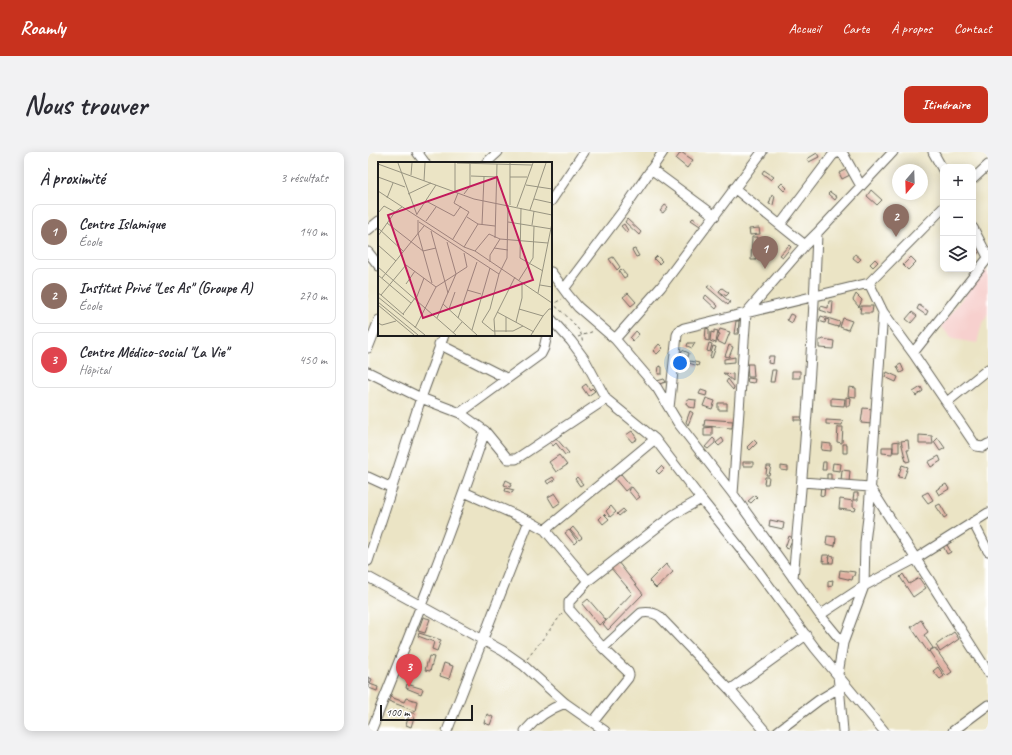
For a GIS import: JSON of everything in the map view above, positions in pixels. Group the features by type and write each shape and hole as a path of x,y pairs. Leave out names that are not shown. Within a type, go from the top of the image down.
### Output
{"street":[{"path":"417,152 425,158"},
{"path":"487,162 498,152"},
{"path":"552,200 584,152"},
{"path":"564,290 613,224 663,152"},
{"path":"616,339 661,287 762,152"},
{"path":"780,225 834,154 842,152 861,186"},
{"path":"733,494 746,313 805,245 893,152"},
{"path":"933,152 940,165"},
{"path":"976,176 988,165"},
{"path":"651,169 715,216"},
{"path":"734,188 805,245"},
{"path":"669,408 677,335 679,331 684,328 869,284 940,211"},
{"path":"368,230 378,222"},
{"path":"794,578 815,297 817,233"},
{"path":"913,353 988,258 976,234"},
{"path":"368,252 378,265"},
{"path":"552,273 578,307 616,339 657,388 678,423 733,494 820,615 843,644"},
{"path":"552,282 564,290"},
{"path":"869,284 883,312 913,353 976,446 979,448 988,444"},
{"path":"843,731 838,674 843,644 864,586 883,312"},
{"path":"552,320 571,341 588,366 606,399 655,439 750,560 806,635 884,731"},
{"path":"368,348 378,323"},
{"path":"368,561 439,344 443,336"},
{"path":"460,413 506,378 541,354 547,336"},
{"path":"439,344 506,378"},
{"path":"947,402 988,369"},
{"path":"368,372 421,398 460,413 485,431 508,459 513,460 606,399"},
{"path":"371,731 421,607 485,431"},
{"path":"545,530 655,439"},
{"path":"368,477 392,488"},
{"path":"802,482 870,487"},
{"path":"870,487 988,672"},
{"path":"464,492 529,520 545,530 588,581"},
{"path":"593,722 629,675 628,672 569,609 570,602 588,581 674,515 701,499"},
{"path":"820,615 864,586 915,559 988,513"},
{"path":"447,731 529,520"},
{"path":"973,522 988,551"},
{"path":"368,578 483,640 523,665 565,703 605,731"},
{"path":"604,648 642,612 654,613 659,616 730,690 765,731"},
{"path":"730,690 806,635"},
{"path":"778,731 819,700 839,688"},
{"path":"525,731 533,722 547,711 565,703"},
{"path":"953,731 988,705"}],"path":[{"path":"552,304 562,300 564,290"},
{"path":"552,305 578,328 581,334 583,347"},
{"path":"571,341 581,334 604,329"},
{"path":"523,665 561,614 569,609"}],"shaded area":[{"path":"983,267 988,273 988,313 981,327 977,343 952,339 941,326 970,288"}],"building":[{"path":"681,152 693,160 687,168 676,159"},
{"path":"817,153 819,157 809,162 807,159"},
{"path":"847,169 850,175 842,179 839,173"},
{"path":"764,170 774,177 771,180 762,173"},
{"path":"782,183 787,188 784,191 779,186"},
{"path":"871,190 882,200 877,205 867,196"},
{"path":"830,192 837,197 835,200 828,194"},
{"path":"772,195 775,196 773,205 769,204"},
{"path":"665,205 668,207 663,213 660,211"},
{"path":"693,218 701,224 700,226 691,220"},
{"path":"627,219 641,232 639,235 625,222"},
{"path":"624,224 629,232 627,233 621,226"},
{"path":"759,228 760,234 750,235 749,229"},
{"path":"752,237 758,237 756,260 751,260"},
{"path":"789,245 791,247 783,257 780,255"},
{"path":"976,248 980,251 976,256"},
{"path":"635,249 639,256 636,257 632,250"},
{"path":"855,254 861,259 858,262 853,258"},
{"path":"657,256 662,261 659,264 654,259"},
{"path":"613,257 620,267 617,270 609,259"},
{"path":"911,257 916,262 908,270 903,265"},
{"path":"875,259 878,262 873,267 870,264"},
{"path":"621,269 627,276 624,278 619,271"},
{"path":"710,285 730,302 728,305 707,287"},
{"path":"722,288 729,293 726,296 719,291"},
{"path":"628,293 636,302 631,306 623,297"},
{"path":"856,294 862,300 859,307 853,300"},
{"path":"706,295 718,306 716,309 704,298"},
{"path":"829,301 833,301 832,314 820,310 821,306 828,308"},
{"path":"919,305 928,311 926,315 917,309"},
{"path":"861,306 873,306 872,313 860,313"},
{"path":"912,312 917,316 911,323 906,319"},
{"path":"790,314 795,316 792,323 787,320"},
{"path":"821,316 840,322 838,327 828,324 829,320 826,319 825,323 819,321"},
{"path":"843,318 852,321 848,330 840,327"},
{"path":"736,321 739,321 738,334 734,334"},
{"path":"706,328 709,329 709,341 705,340"},
{"path":"720,329 730,332 725,345 717,341 720,334 718,333"},
{"path":"714,330 718,331 716,343 710,341 711,332 714,333"},
{"path":"636,331 639,334 633,341 630,338"},
{"path":"823,339 834,341 833,349 819,348 819,340"},
{"path":"688,343 695,343 692,348 687,346"},
{"path":"709,343 712,344 710,352 707,351"},
{"path":"659,344 663,348 657,354 653,351"},
{"path":"729,345 733,347 729,357 725,356"},
{"path":"713,346 716,347 712,358 710,357"},
{"path":"682,350 689,353 688,357 681,354"},
{"path":"769,356 774,356 773,364 768,363"},
{"path":"735,357 735,362 724,363 724,359"},
{"path":"690,361 699,363 698,366 689,363"},
{"path":"747,364 753,364 754,377 748,377"},
{"path":"901,364 904,371 900,373 897,366"},
{"path":"659,366 662,367 662,374 658,374"},
{"path":"772,370 776,370 774,382 770,382"},
{"path":"792,371 800,371 800,378 792,378"},
{"path":"887,372 898,377 896,382 885,377"},
{"path":"723,373 733,374 733,381"},
{"path":"748,378 755,379 754,383 747,382"},
{"path":"664,379 666,382 659,384 657,381"},
{"path":"728,379 734,387 733,390 726,382"},
{"path":"586,384 590,390 592,388 595,391 588,396 582,387"},
{"path":"849,387 856,388 856,397 848,396"},
{"path":"921,387 923,391 916,396 913,392"},
{"path":"701,390 707,392 706,396 699,394"},
{"path":"846,397 851,398 850,406 846,406"},
{"path":"706,398 715,401 712,409 703,406"},
{"path":"831,398 845,399 844,406 831,405"},
{"path":"687,399 696,400 695,408 688,407 688,404 686,404"},
{"path":"718,403 727,403 727,410 718,410"},
{"path":"863,408 873,409 872,424 861,423"},
{"path":"690,411 693,413 688,425 686,422"},
{"path":"794,417 802,417 802,420 794,420"},
{"path":"705,419 733,421 732,428 704,426"},
{"path":"826,420 843,421 842,425 826,424"},
{"path":"712,427 712,436 704,436 704,428"},
{"path":"838,427 843,427 842,443 837,442"},
{"path":"632,431 637,439 632,442 626,435"},
{"path":"919,435 932,436 933,444 919,444"},
{"path":"555,437 569,453 565,455 556,443 553,446 550,442"},
{"path":"713,438 715,443 708,449 705,447"},
{"path":"722,438 724,442 719,446 716,443"},
{"path":"938,438 945,448 940,451 934,442"},
{"path":"754,440 757,443 750,450 747,447"},
{"path":"908,440 909,450 907,450 910,461 906,462 901,441"},
{"path":"899,441 899,452 893,452 893,442"},
{"path":"822,443 831,444 831,451 821,450"},
{"path":"843,444 847,444 847,453 843,453"},
{"path":"882,447 893,447 892,454 882,453"},
{"path":"559,455 567,465 556,472 549,462"},
{"path":"939,456 941,461 931,467 928,462"},
{"path":"743,462 753,462 753,466 743,466"},
{"path":"823,462 826,462 826,470 822,470"},
{"path":"833,463 841,464 840,471 832,470"},
{"path":"902,465 908,467 904,478 898,477"},
{"path":"661,466 664,469 659,474 656,471"},
{"path":"767,466 771,466 769,475 766,475"},
{"path":"781,466 788,467 788,471 781,470"},
{"path":"842,470 850,471 849,482 841,481"},
{"path":"621,474 631,486 625,491 615,479"},
{"path":"827,474 831,474 831,480 827,480"},
{"path":"553,477 555,480 548,484 546,481"},
{"path":"577,477 583,484 580,486 575,479"},
{"path":"765,477 769,477 768,484 764,484"},
{"path":"506,480 512,483 510,487 504,485"},
{"path":"946,484 949,489 939,495 936,490"},
{"path":"821,486 825,486 824,496 820,495"},
{"path":"632,487 640,497 636,500 628,490"},
{"path":"506,488 514,490 512,493 505,491"},
{"path":"928,492 933,500 928,503 922,495"},
{"path":"555,493 561,502 554,507 548,497"},
{"path":"854,493 858,493 858,500 853,500"},
{"path":"755,495 757,497 751,503 748,501"},
{"path":"840,499 853,501 853,507 856,508 855,511 839,509"},
{"path":"940,504 947,516 944,518 936,506"},
{"path":"611,506 616,512 610,517 606,511"},
{"path":"623,509 625,511 619,516 617,514"},
{"path":"604,514 609,519 603,524 599,519"},
{"path":"770,520 784,523 783,529 769,526"},
{"path":"573,527 582,538 579,540 570,530"},
{"path":"569,530 577,541 574,544 565,533"},
{"path":"789,536 793,538 788,549 785,548"},
{"path":"827,536 836,537 835,546 826,544"},
{"path":"947,545 951,552 947,554 943,546"},
{"path":"823,555 829,555 829,563 824,563 824,560 822,561"},
{"path":"830,555 834,556 833,563 829,563"},
{"path":"618,562 643,594 608,630 603,624 632,593 610,567"},
{"path":"666,564 673,572 656,588 649,581"},
{"path":"840,570 855,572 852,580 839,577"},
{"path":"903,574 909,584 919,578 926,588 913,597 900,577"},
{"path":"833,580 832,586 828,587 828,581"},
{"path":"588,599 606,620 599,625 582,604"},
{"path":"423,617 430,619 425,633 418,631"},
{"path":"921,620 928,632 924,635 933,648 928,652 911,627"},
{"path":"954,632 959,639 940,652 936,645"},
{"path":"419,633 441,640 437,651 432,649 434,642 418,636"},
{"path":"935,648 952,672 946,676 929,651"},
{"path":"429,656 434,657 430,671 425,670"},
{"path":"444,663 453,666 449,679 440,676"},
{"path":"938,667 944,676 940,679 933,671"},
{"path":"368,677 372,679 370,684 378,687 377,691 369,688"},
{"path":"407,684 423,689 421,694 406,688"},
{"path":"388,696 404,702 406,698 417,701 415,711 386,700"},
{"path":"410,712 415,714 411,727 406,725"},
{"path":"487,714 493,717 490,725 484,723"}],"place":[{"name":"Institut Privé \"Les As\" (Groupe A)","path":"896,237"},
{"name":"Centre Islamique","path":"765,269"},
{"name":"Centre Médico-social \"La Vie\"","path":"409,687"}]}
